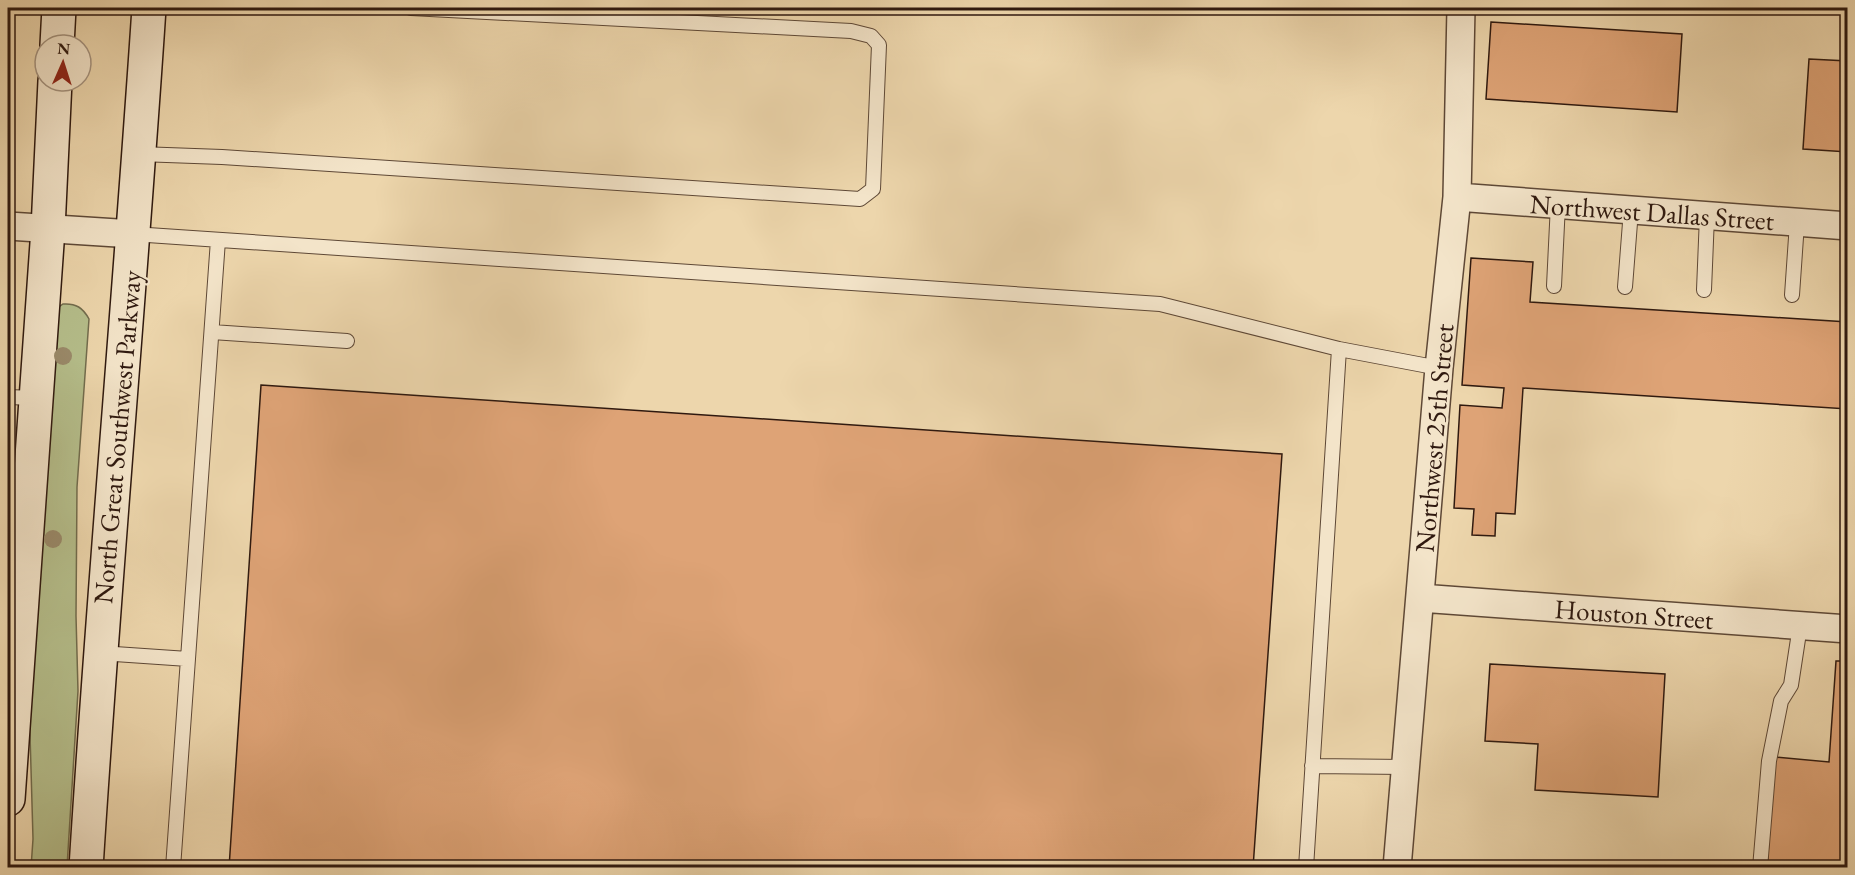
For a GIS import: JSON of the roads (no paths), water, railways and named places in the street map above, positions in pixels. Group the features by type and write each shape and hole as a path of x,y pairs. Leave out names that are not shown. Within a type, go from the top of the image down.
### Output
{"main road":[{"path":"57,33 58,8"},
{"name":"North Great Southwest Parkway","path":"86,867 149,8"},
{"path":"8,799 21,398 48,229 54,93"}],"street":[{"name":"Northwest 25th Street","path":"1397,867 1439,368 1457,197 1461,8"},
{"name":"Northwest Dallas Street","path":"1457,197 1848,226"},
{"path":"8,226 134,234"},
{"name":"Houston Street","path":"1420,598 1848,629"}],"lane":[{"path":"139,154 222,157 860,199 873,189 879,45 871,36 851,31 411,8"},
{"path":"1554,286 1558,204"},
{"path":"1625,287 1631,210"},
{"path":"1704,290 1707,216"},
{"path":"1792,295 1797,223"},
{"path":"134,234 1160,303 1339,349 1439,368"},
{"path":"173,867 218,240"},
{"path":"212,332 347,341"},
{"path":"1306,867 1339,349"},
{"path":"1760,867 1769,761 1780,701 1791,685 1800,626"},
{"path":"100,653 188,659"},
{"path":"1312,766 1406,767"}]}
